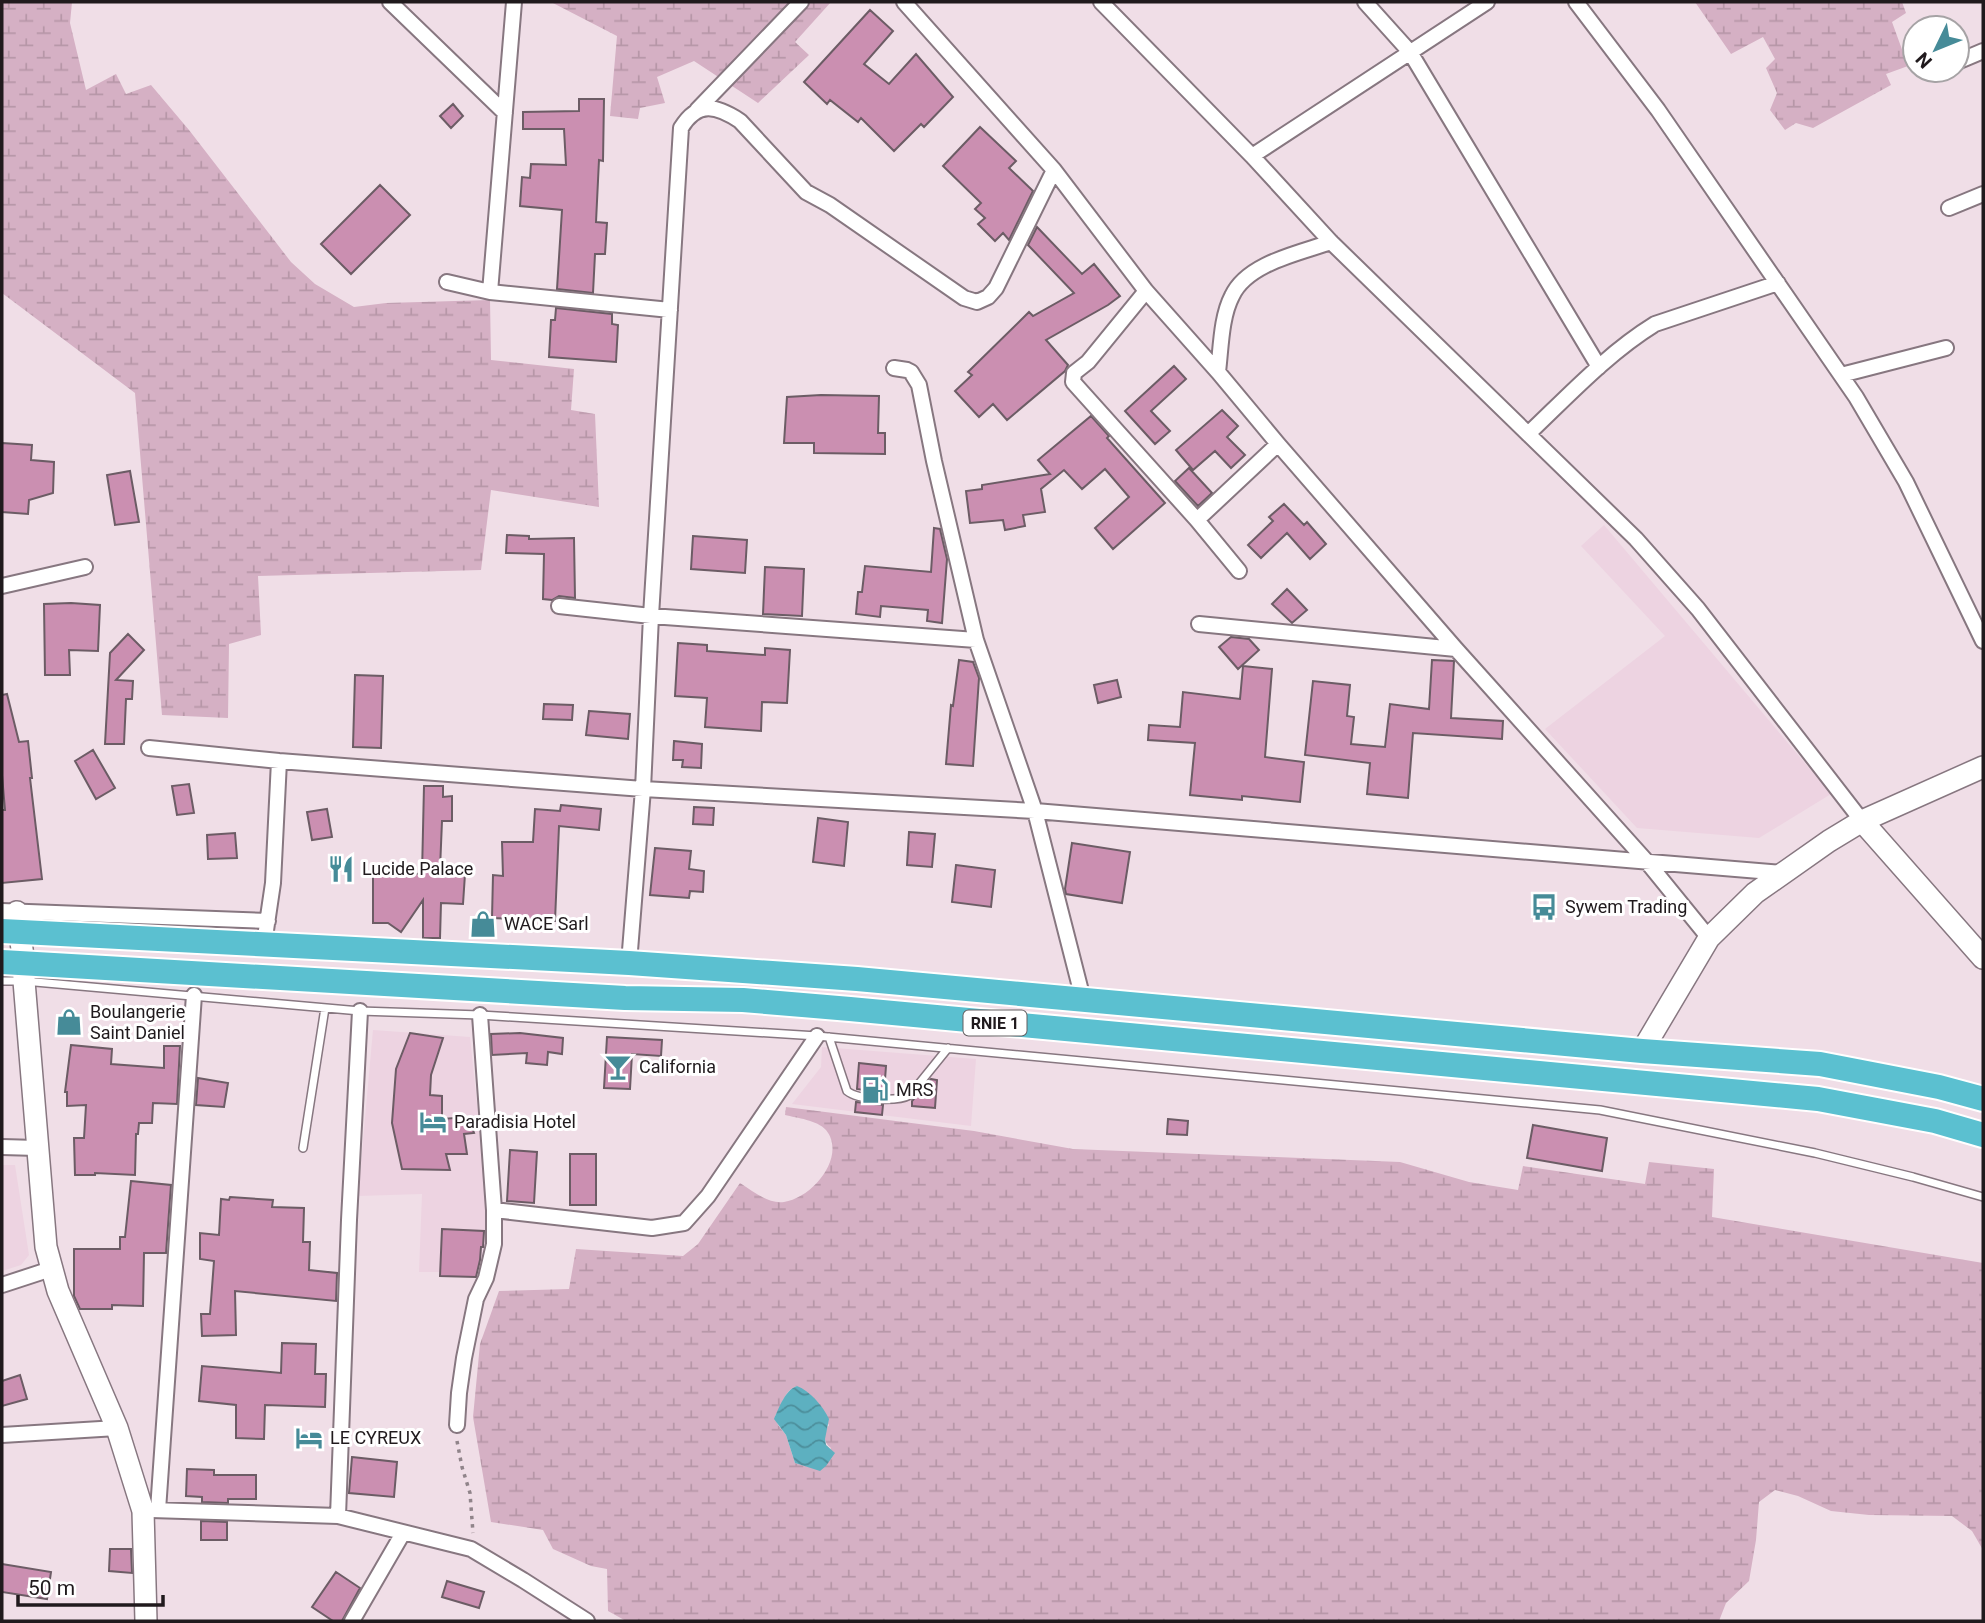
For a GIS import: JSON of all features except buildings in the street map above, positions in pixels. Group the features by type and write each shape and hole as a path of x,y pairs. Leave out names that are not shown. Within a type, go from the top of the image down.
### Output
{"highway":[{"name":"RNIE 1","path":"10,922 266,932 857,978 1642,1051 1820,1063 1916,1082 1983,1099"},
{"name":"RNIE 1","path":"16,969 625,998 743,1000 850,1009 1818,1099 1935,1121 1983,1135"}],"main road":[{"path":"1642,1051 1709,938 1755,893 1829,841 1863,821 1983,767"},
{"path":"1863,821 1983,958"},
{"path":"10,922 46,1247 58,1291 151,1511 146,1621"}],"street":[{"path":"390,2 505,113"},
{"path":"489,292 514,2"},
{"path":"629,962 643,789 681,128 687,118 801,2"},
{"path":"904,2 1054,170 1146,291 1219,372 1456,649 1648,863 1709,938"},
{"path":"1101,2 1252,156 1331,242 1636,539 1690,600 1863,821"},
{"path":"1365,2 1410,52 1599,368"},
{"path":"1252,156 1487,2"},
{"path":"1576,2 1658,110 1872,422 1906,482 1983,642"},
{"path":"697,110 711,109 727,113 740,121 806,192 830,205 964,298 977,302 988,297 996,288 1054,170"},
{"path":"1950,208 1983,194"},
{"path":"1219,372 1223,327 1232,296 1245,278 1265,265 1331,242"},
{"path":"447,282 489,292 670,310"},
{"path":"1528,434 1599,368 1640,333 1655,324 1778,284"},
{"path":"1146,291 1088,362 1074,373 1073,382 1239,571"},
{"path":"1841,375 1946,348"},
{"path":"894,368 911,372 919,385 976,640 1035,811 1083,999"},
{"path":"1197,520 1278,444"},
{"path":"2,586 85,568"},
{"path":"559,606 651,616 976,640"},
{"path":"1199,624 1456,649"},
{"path":"149,748 279,761 643,789 1035,811 1783,873"},
{"path":"266,932 273,883 279,761"},
{"path":"194,996 151,1511 338,1516 471,1549 587,1621"},
{"path":"338,1516 360,1011"},
{"path":"457,1425 464,1358 476,1300 486,1278 495,1244 480,1015"},
{"path":"494,1210 652,1228 684,1223 708,1196 823,1036"},
{"path":"2,1147 37,1148"},
{"path":"2,1285 51,1269"},
{"path":"2,1435 117,1428"},
{"path":"352,1621 404,1533"}],"lane":[{"path":"2,981 16,969 194,996 325,1008 823,1036 1600,1110 1815,1153 1983,1197"},
{"path":"303,1148 325,1008"},
{"path":"823,1036 847,1090 854,1096 902,1099 910,1095 947,1048"}],"path":[{"path":"457,1425 457,1446 470,1493 473,1530 471,1549"}],"shaded area":[{"path":"1604,525 1831,794 1759,838 1637,828 1545,729 1665,636 1581,546"},
{"path":"373,1030 470,1037 484,1171 488,1272 419,1272 422,1194 358,1196"},
{"path":"822,1047 976,1059 971,1126 792,1104 821,1067"},
{"path":"2,1165 15,1165 29,1255 21,1265 2,1271"}],"green space":[{"path":"2,2 72,2 70,23 86,90 116,74 126,94 151,85 291,262 315,284 354,307 386,303 490,300 491,360 574,369 571,410 595,414 599,507 491,490 481,570 258,576 261,635 229,644 228,718 162,715 135,393 2,293"},
{"path":"551,2 831,2 795,42 809,55 758,103 694,61 657,77 665,103 640,108 638,119 610,116 617,36"},
{"path":"1695,2 1902,2 1906,13 1892,22 1901,47 1901,69 1886,74 1891,85 1813,128 1796,123 1785,130 1770,110 1777,93 1766,68 1775,59 1763,37 1731,54"},
{"path":"786,1107 974,1131 1073,1149 1400,1162 1469,1182 1518,1190 1523,1166 1645,1184 1649,1162 1714,1169 1712,1217 1983,1263 1983,1550 1972,1531 1952,1516 1869,1515 1831,1511 1798,1496 1775,1490 1759,1502 1749,1581 1726,1603 1719,1621 626,1621 608,1611 607,1569 591,1566 553,1549 543,1530 491,1522 473,1417 480,1344 499,1291 569,1289 576,1249 683,1256 698,1244 740,1183 760,1196 778,1202 795,1199 806,1193 824,1174 830,1163 831,1140 826,1130 817,1124 785,1115","holes":["797,1386 829,1425 825,1437 831,1448 820,1470 795,1463 786,1435 775,1416 786,1395"]}],"water":[{"path":"797,1386 816,1400 829,1419 826,1445 835,1453 820,1471 795,1463 786,1435 774,1419 786,1395"}],"place":[{"name":"Lucide Palace","path":"341,869"},
{"name":"Sywem Trading","path":"1544,907"},
{"name":"WACE Sarl","path":"483,924"},
{"name":"Boulangerie Saint Daniel","path":"69,1022"},
{"name":"California","path":"618,1067"},
{"name":"MRS","path":"875,1090"},
{"name":"Paradisia Hotel","path":"433,1122"},
{"name":"LE CYREUX","path":"309,1438"}]}
